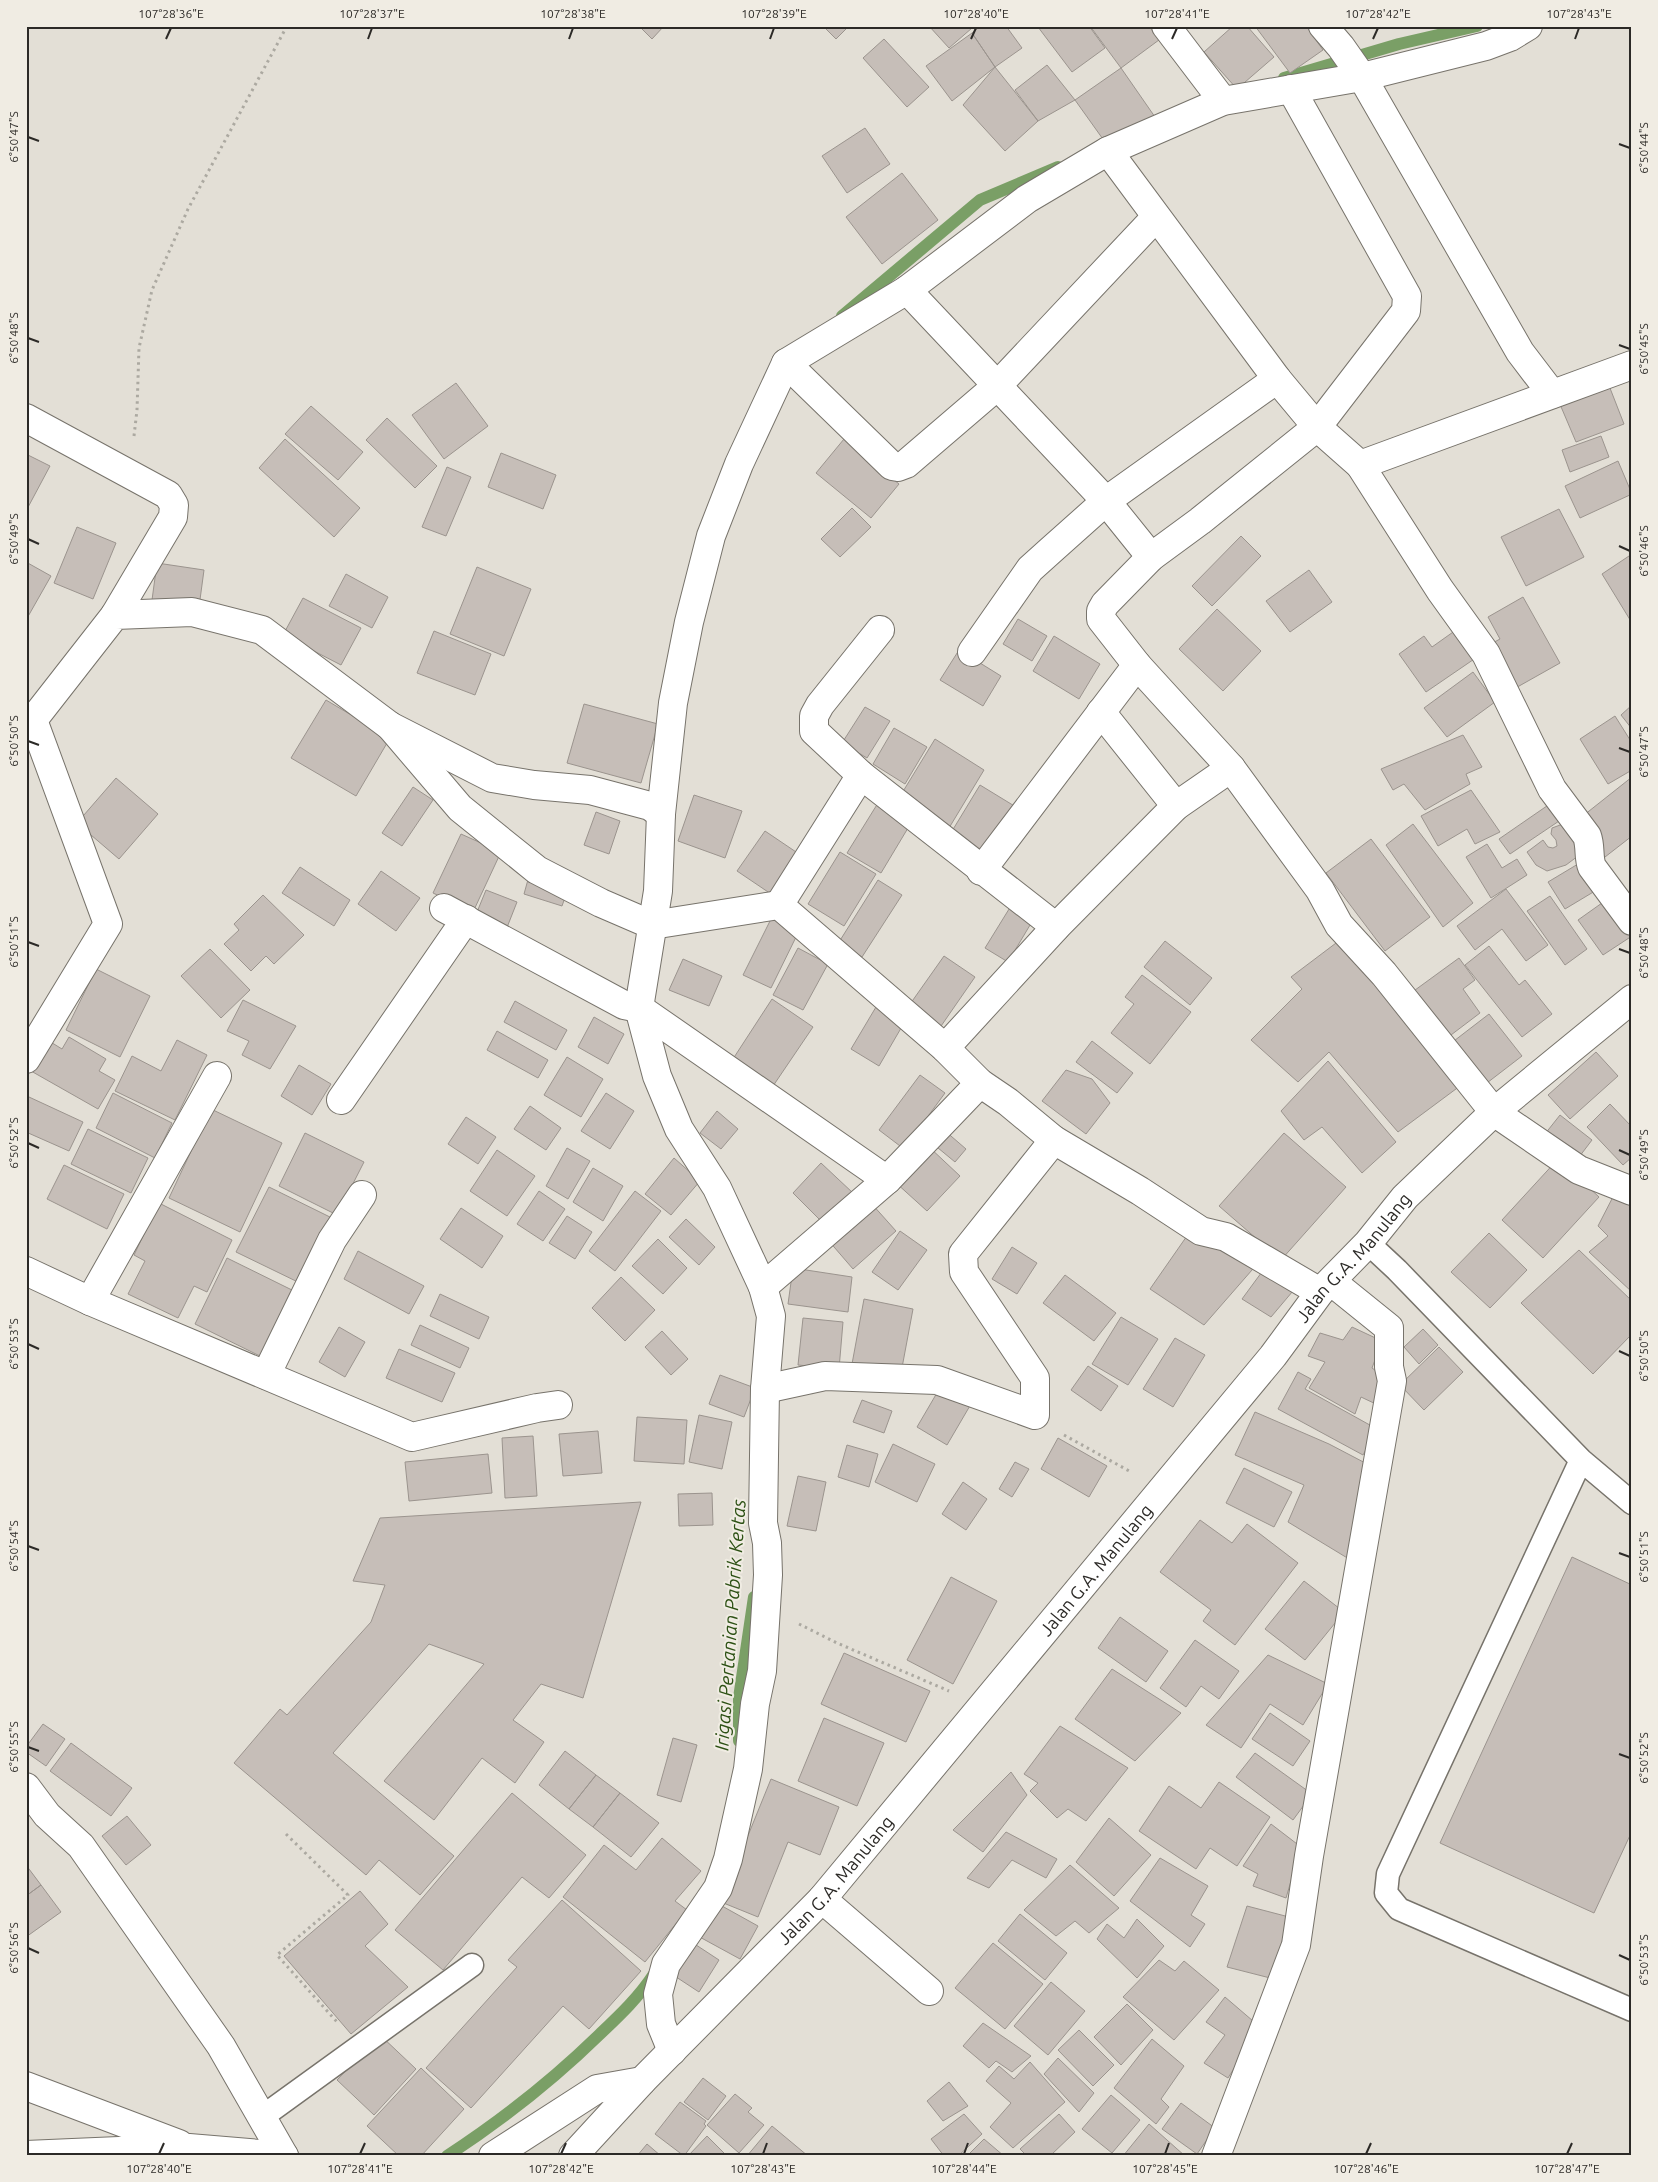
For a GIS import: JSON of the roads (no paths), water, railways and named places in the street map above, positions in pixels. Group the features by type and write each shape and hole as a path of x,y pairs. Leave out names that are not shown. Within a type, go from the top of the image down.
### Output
{"street":[{"path":"1166,26 1224,101"},
{"path":"1323,26 1351,62 1520,352 1552,394"},
{"path":"672,2051 662,2024 658,1994 666,1964 718,1888 728,1859 748,1769 755,1704 762,1671 768,1576 767,1543 763,1523 765,1389 771,1316 763,1287 717,1188 679,1130 656,1076 632,1007 652,925 658,891 657,811 673,703 689,622 711,536 739,464 786,363 907,290 1027,199 1108,152 1224,101 1291,89 1351,62 1486,46 1510,29"},
{"path":"1291,89 1407,296 1406,311 1317,427 1200,521 1150,557 1105,604 1101,611 1101,619 1137,665 1231,768 1320,890 1340,925 1384,974 1494,1112 1579,1170 1632,1191"},
{"path":"1108,152 1277,379 1317,427 1360,465 1440,590 1486,654 1552,790 1587,836 1590,845 1589,861 1592,867 1632,921"},
{"path":"786,363 892,466 898,467 906,464 998,386 1156,217"},
{"path":"907,290 1106,501 1150,557"},
{"path":"1360,465 1632,365"},
{"path":"972,652 1030,569 1106,501 1277,379"},
{"path":"26,418 168,495 174,505 173,517 115,615 30,718 108,924 26,1059"},
{"path":"115,615 192,612 262,630 390,726 492,778 534,785 590,790 657,811"},
{"path":"880,630 814,716 814,731 861,775 981,871 1056,927"},
{"path":"981,871 1137,665"},
{"path":"1101,712 1176,806"},
{"path":"390,726 460,808 537,870 611,908 652,925 778,906 945,1048 980,1083 1008,1102 1054,1140 1140,1191 1201,1231 1226,1237 1326,1287 1389,1328 1389,1366 1392,1382 1311,1847 1296,1945 1216,2156"},
{"path":"945,1048 1056,927 1176,806 1231,768"},
{"path":"778,906 861,775"},
{"path":"341,1100 455,913 587,985 632,1007 887,1180"},
{"name":"Jalan G.A. Manulang","path":"573,2156 642,2081 822,1899 981,1705 1273,1356 1326,1287 1368,1243 1405,1197 1494,1112 1632,999"},
{"path":"90,1301 217,1076"},
{"path":"763,1287 887,1180 980,1083"},
{"path":"765,1389 825,1376 937,1380 1035,1415 1035,1378 964,1272 963,1254 1054,1140"},
{"path":"266,1375 332,1240 362,1195"},
{"path":"26,1271 90,1301 412,1437 537,1408 558,1406"},
{"path":"26,1787 47,1815 81,1846 221,2046 284,2156"},
{"path":"822,1899 929,1991"},
{"path":"494,2156 597,2089 642,2081"},
{"path":"26,2086 189,2148"},
{"path":"26,2155 189,2148 284,2156"}],"lane":[{"path":"1368,1243 1397,1270 1581,1460 1632,1503"},
{"path":"1581,1460 1392,1865 1388,1874 1386,1893 1399,1909 1632,2010"},
{"path":"262,2117 358,2046 472,1966"}],"waterway":[{"name":"Irigasi Pertanian Pabrik Kertas","path":"1284,78 1399,44 1477,26"},
{"name":"Irigasi Pertanian Pabrik Kertas","path":"842,316 980,200 1058,167"},
{"name":"Irigasi Pertanian Pabrik Kertas","path":"739,1741 739,1698 754,1597"},
{"name":"Irigasi Pertanian Pabrik Kertas","path":"447,2156 507,2114 564,2067 622,2013 654,1974"}]}
